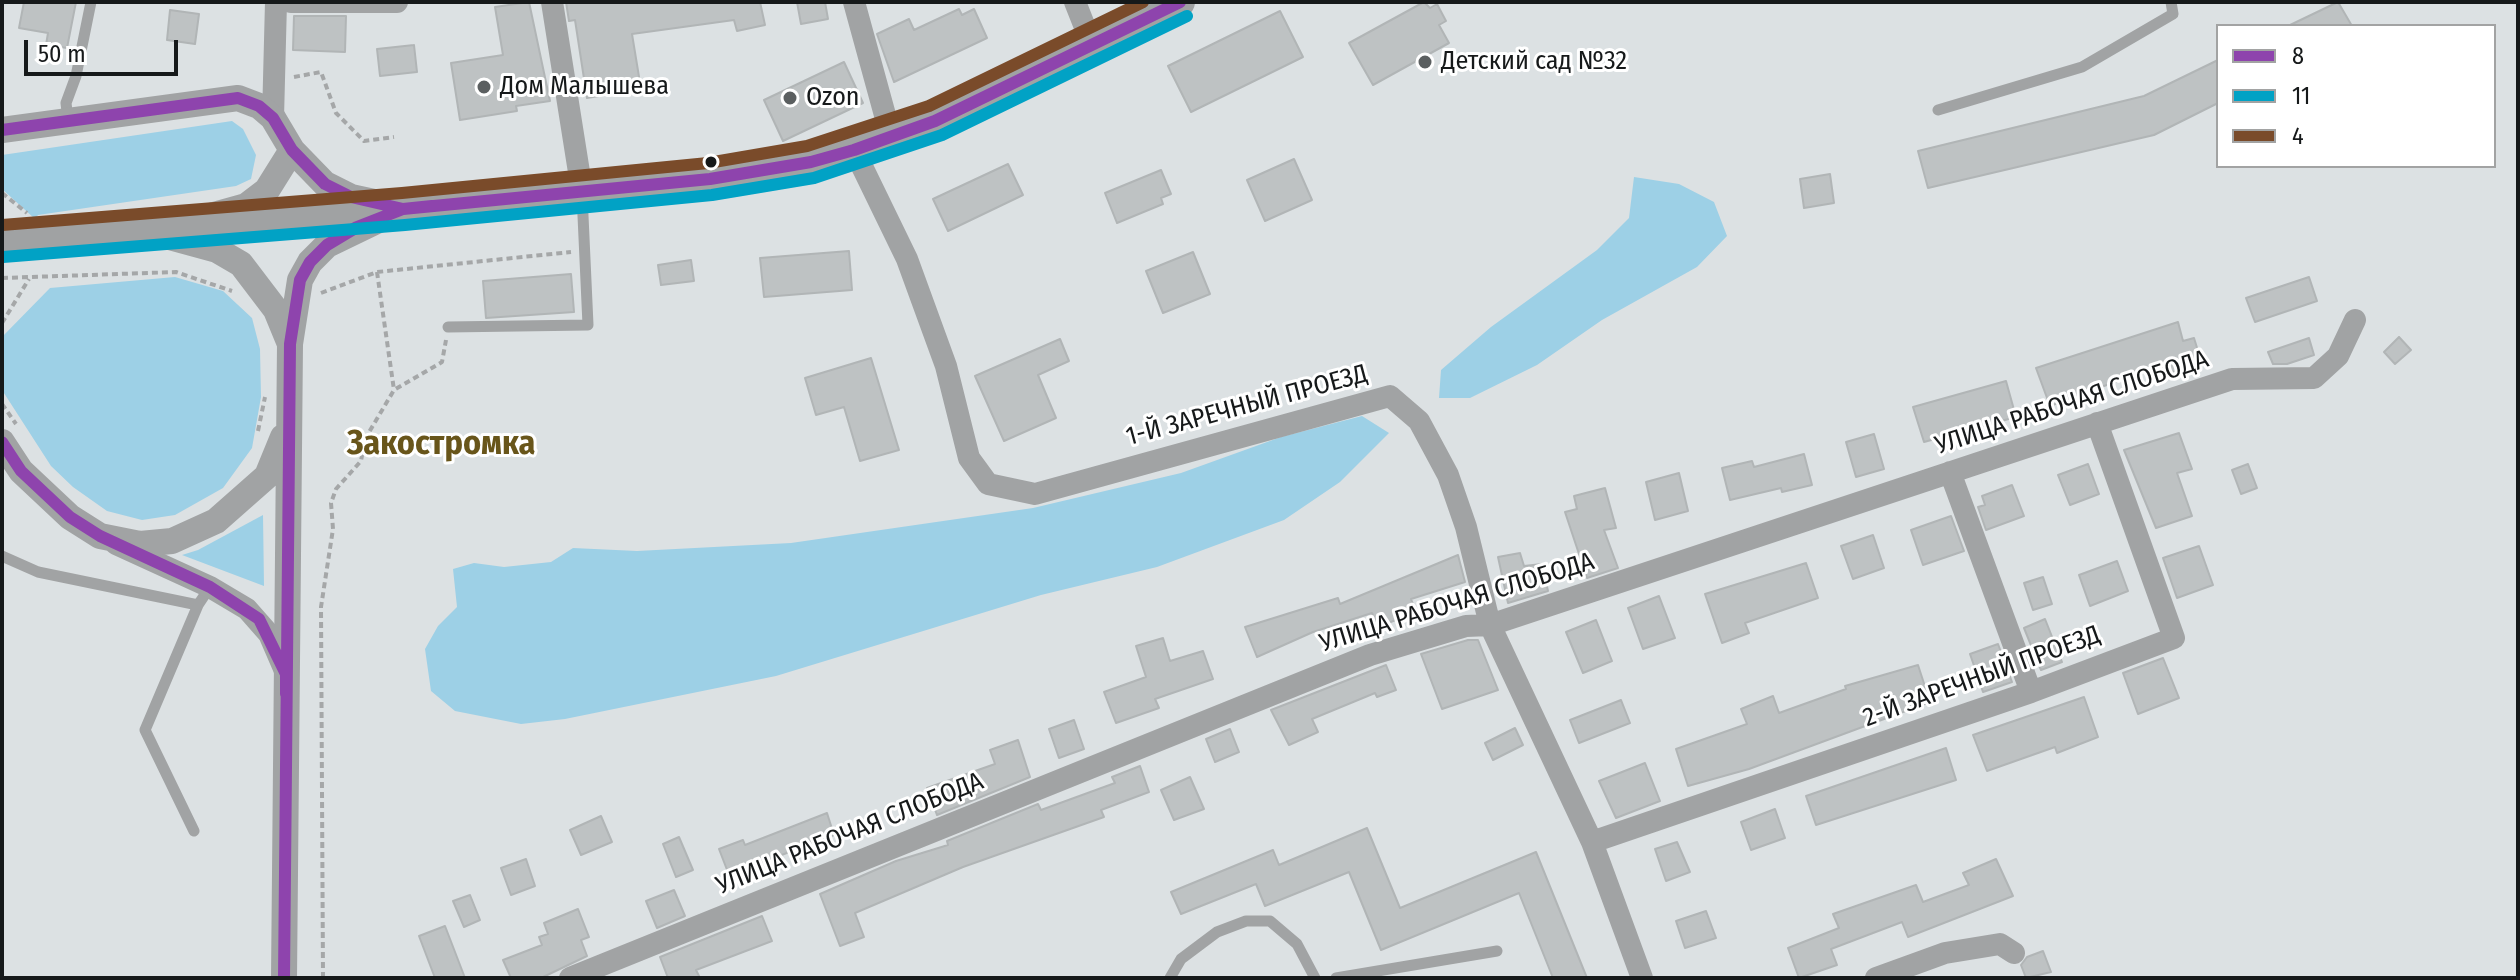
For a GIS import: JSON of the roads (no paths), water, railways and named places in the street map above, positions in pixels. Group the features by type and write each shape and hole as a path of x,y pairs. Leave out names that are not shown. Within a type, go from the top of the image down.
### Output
{"main road":[{"path":"2,241 403,209 710,179 811,162 935,121 1180,2"}],"street":[{"path":"273,118 276,2"},
{"path":"291,2 397,2"},
{"path":"552,2 582,191"},
{"path":"854,2 891,137"},
{"path":"1075,2 1092,45"},
{"path":"2,130 238,98 259,106 273,118 292,150 325,184 351,197 403,209"},
{"path":"140,229 246,206 267,190 292,150"},
{"name":"1-Й ЗАРЕЧНЫЙ ПРОЕЗД","path":"854,150 907,259 946,366 969,458 988,484 1035,494 1390,396 1419,421 1448,475 1466,527 1490,625 1592,842 1642,978"},
{"path":"284,978 290,344 300,280 310,262 327,245 357,227 403,209"},
{"path":"140,229 217,250 241,264 268,297 290,344"},
{"name":"УЛИЦА РАБОЧАЯ СЛОБОДА","path":"570,978 1370,655 1466,626 1490,625 2232,379 2314,378 2338,356 2355,320"},
{"name":"2-Й ЗАРЕЧНЫЙ ПРОЕЗД","path":"1592,842 2031,692 2174,638 2097,423"},
{"path":"100,536 156,543 172,541 216,521 267,476 288,426"},
{"path":"10,435 21,471 46,496 100,536 204,596 259,619 286,674"},
{"path":"1950,472 2031,692"},
{"path":"1876,978 1945,953 2000,944 2014,953"}],"lane":[{"path":"68,120 66,103 76,76 91,2"},
{"path":"1938,110 2082,67 2173,14 2171,2"},
{"path":"448,327 588,325 582,191"},
{"path":"2,556 38,572 204,596 145,730 194,831"},
{"path":"1170,978 1181,959 1217,932 1246,921 1270,921 1297,944 1315,978"},
{"path":"1336,978 1497,951"}],"place":[{"name":"Детский сад №32","path":"1425,62"},
{"name":"Дом Малышева","path":"484,87"},
{"name":"Ozon","path":"790,98"}],"district":[{"name":"Закостромка","path":"441,445"}]}
